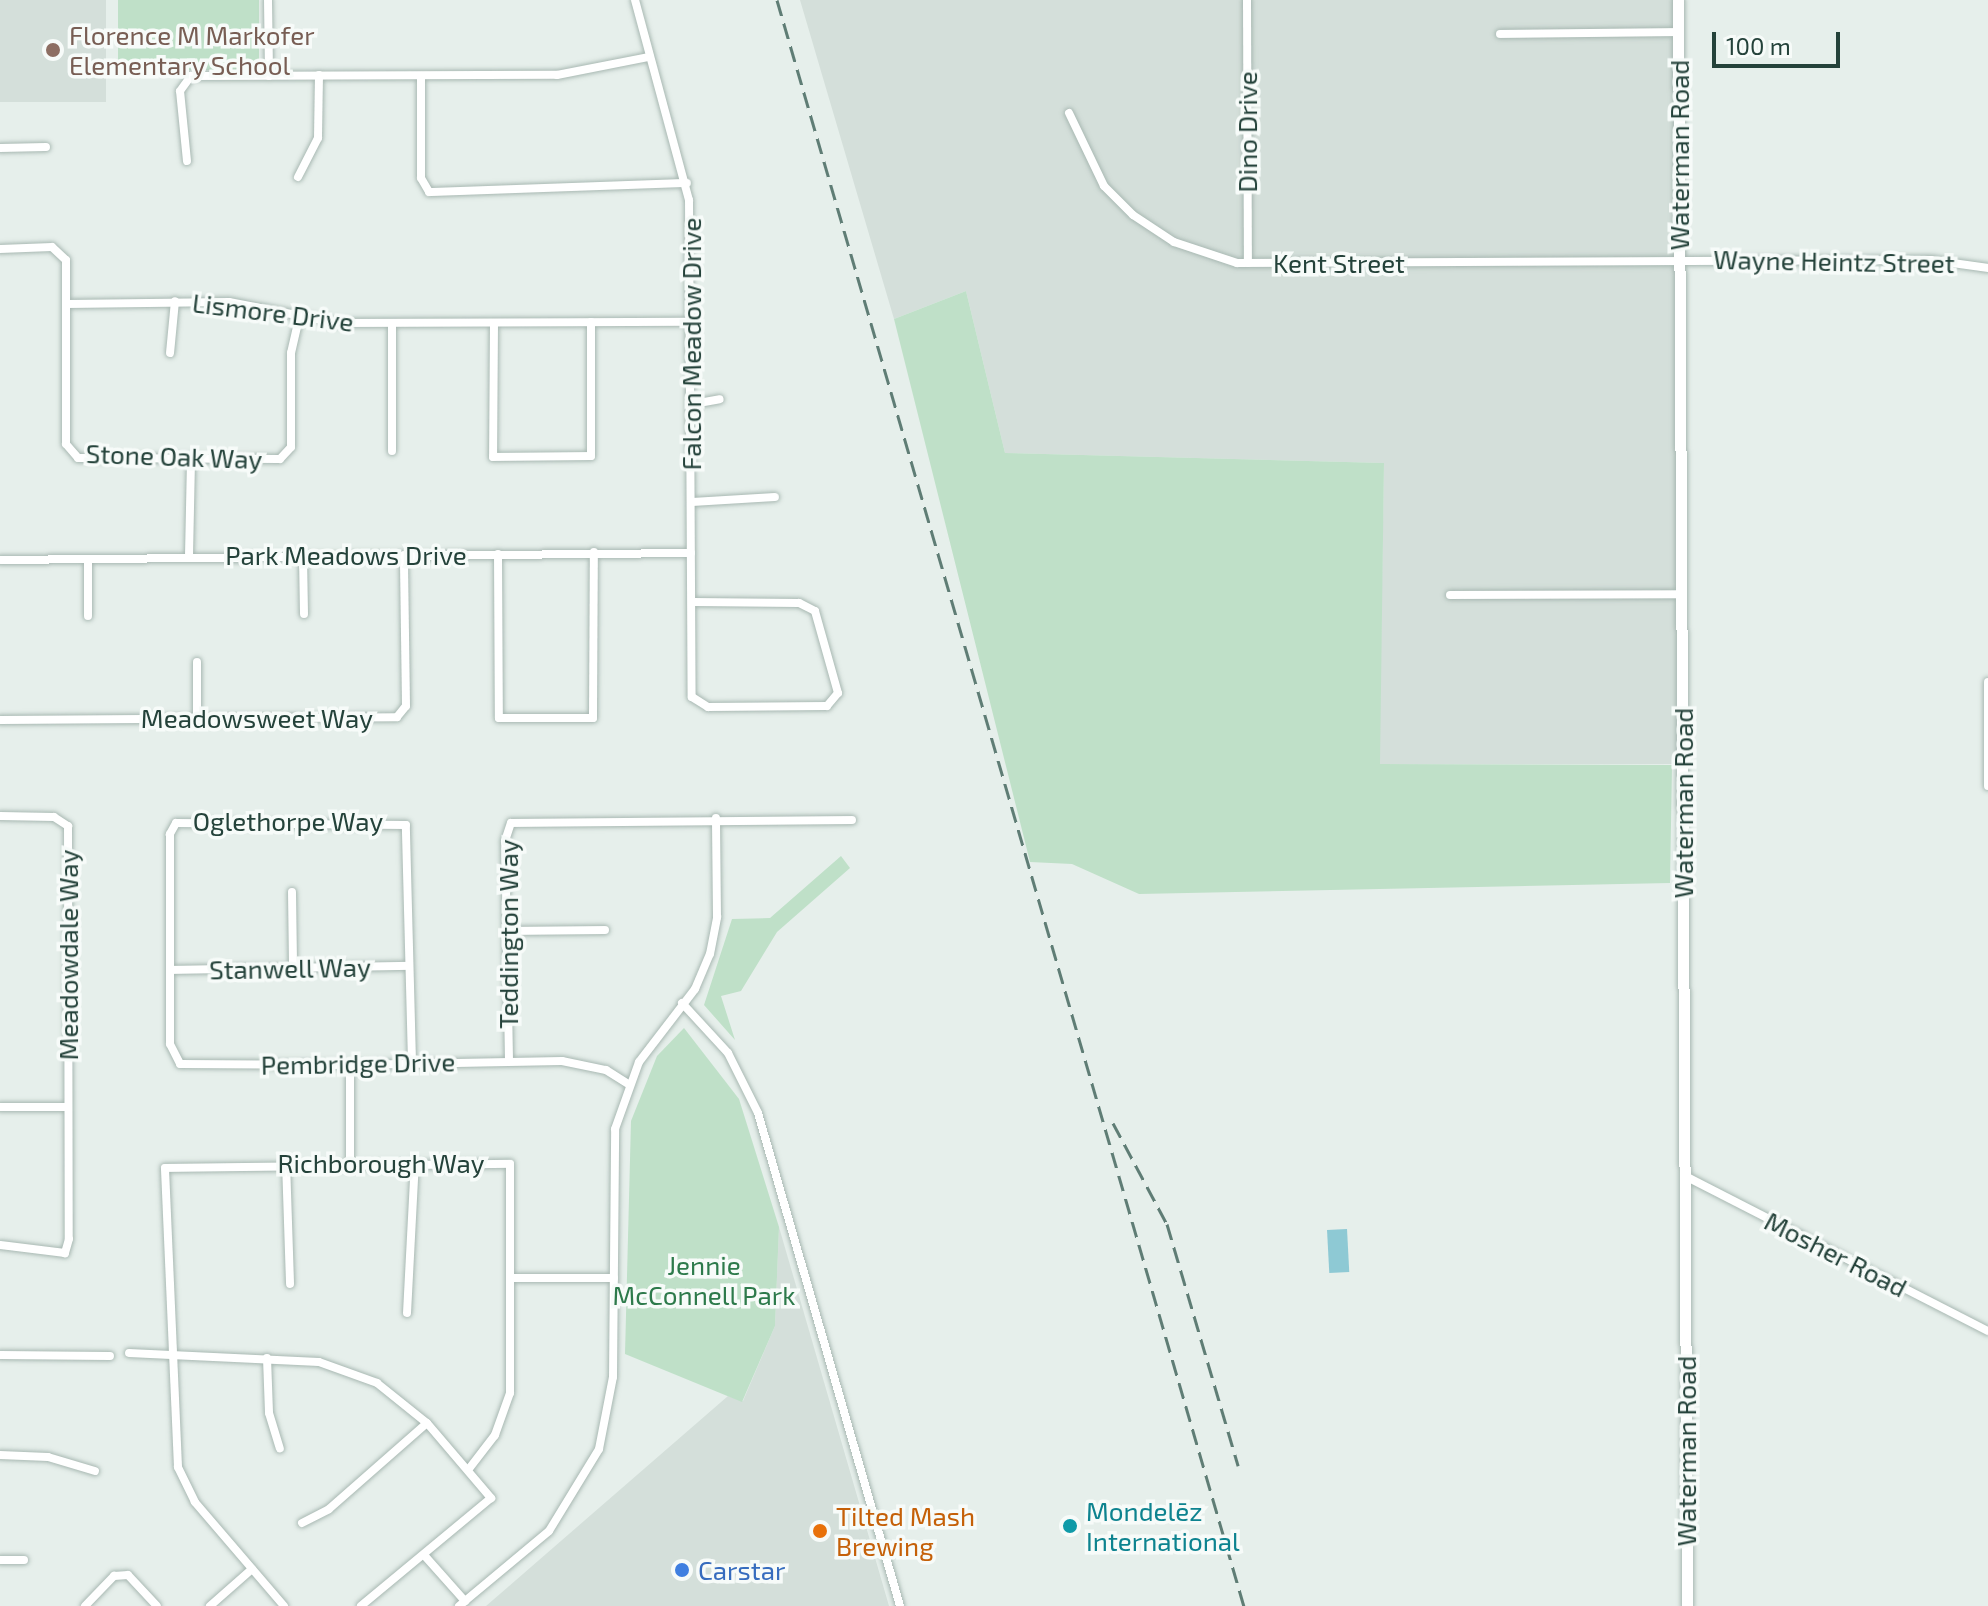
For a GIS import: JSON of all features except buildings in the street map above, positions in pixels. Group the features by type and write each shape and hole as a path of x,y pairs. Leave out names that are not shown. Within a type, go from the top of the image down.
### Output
{"main road":[{"name":"Waterman Road","path":"1678,0 1687,1606"}],"street":[{"path":"268,0 269,76"},
{"name":"Falcon Meadow Drive","path":"635,0 687,183 693,404 692,697 708,707 827,706 838,693 815,611 799,603 693,602"},
{"name":"Dino Drive","path":"1247,0 1248,263"},
{"path":"1500,34 1678,32"},
{"path":"187,161 180,91 191,76 575,73 649,57"},
{"path":"298,177 318,138 319,75"},
{"path":"421,76 421,178 429,192 687,183"},
{"name":"Kent Street","path":"1069,113 1104,186 1133,215 1189,249 1248,263 1679,258"},
{"path":"0,148 46,147"},
{"path":"0,249 52,247 66,260 67,304"},
{"name":"Wayne Heintz Street","path":"1679,258 1931,260 1988,268"},
{"path":"170,353 175,301"},
{"name":"Lismore Drive","path":"67,304 175,301 250,304 299,318 392,323 690,322"},
{"name":"Stone Oak Way","path":"67,304 66,444 78,458 280,459 291,447 291,353 299,318"},
{"path":"494,323 493,457 549,457 591,456 591,322"},
{"path":"392,323 392,451"},
{"path":"693,404 720,399"},
{"path":"189,556 191,458"},
{"path":"692,502 775,497"},
{"path":"498,554 499,718 593,718 594,552"},
{"name":"Park Meadows Drive","path":"0,560 691,553"},
{"name":"Meadowsweet Way","path":"0,720 397,717 406,706 404,555"},
{"path":"303,556 304,614"},
{"path":"88,559 88,616"},
{"path":"1450,595 1682,594"},
{"path":"197,662 197,717"},
{"path":"1988,682 1988,786"},
{"name":"Meadowdale Way","path":"0,816 54,817 68,826 68,1107"},
{"path":"424,1555 462,1604 549,1531 590,1470 612,1389 612,1152 628,1084 682,1003 715,936 716,818 852,820"},
{"name":"Teddington Way","path":"509,1060 505,841 511,823 716,818"},
{"name":"Oglethorpe Way","path":"171,970 170,834 186,820 406,825 412,1062"},
{"path":"292,892 293,968"},
{"path":"508,931 605,930"},
{"name":"Stanwell Way","path":"171,970 409,966"},
{"name":"Pembridge Drive","path":"171,970 170,1050 180,1064 350,1065 509,1060 585,1064 628,1084"},
{"path":"682,1003 728,1053 758,1113 900,1606"},
{"path":"350,1065 350,1161"},
{"path":"0,1107 68,1107 65,1253 0,1245"},
{"name":"Richborough Way","path":"173,1351 165,1168 350,1161 510,1164 514,1278 507,1404 468,1470"},
{"path":"286,1162 290,1284"},
{"path":"407,1313 415,1162"},
{"name":"Mosher Road","path":"1685,1176 1988,1331"},
{"path":"514,1278 614,1278"},
{"path":"129,1353 173,1351 267,1358 359,1374 427,1423 491,1498 361,1606"},
{"path":"173,1351 172,1432 182,1480 284,1606"},
{"path":"0,1355 110,1356"},
{"path":"267,1358 269,1413 280,1448"},
{"path":"302,1523 329,1509 427,1423"},
{"path":"0,1455 48,1457 95,1471"},
{"path":"0,1560 24,1560"},
{"path":"210,1606 252,1569"},
{"path":"85,1606 114,1576 128,1575 157,1606"}],"shaded area":[{"name":"Florence M Markofer Elementary School","path":"0,0 106,0 106,102 0,102"},
{"path":"800,0 1678,0 1682,764 1379,764 1384,463 1005,453 966,291 894,319"},
{"path":"779,1227 889,1606 486,1606 728,1396 743,1401 775,1326"}],"green space":[{"path":"118,0 259,0 259,70 118,70"},
{"path":"966,291 1005,453 1384,463 1380,764 1672,765 1670,883 1139,894 1072,864 1030,862 894,319"},
{"path":"841,856 850,868 777,932 741,991 721,996 735,1040 704,1005 732,919 770,918"},
{"name":"Jennie McConnell Park","path":"684,1028 739,1099 779,1227 775,1326 742,1402 625,1354 631,1121 657,1056"}],"water":[{"path":"1347,1229 1349,1272 1329,1273 1327,1230"}],"railway":[{"path":"777,0 1244,1606"},
{"path":"1113,1123 1167,1224 1238,1466"}],"place":[{"name":"Florence M Markofer Elementary School","path":"53,50"},
{"name":"Mondelēz International","path":"1070,1526"},
{"name":"Tilted Mash Brewing","path":"820,1531"},
{"name":"Carstar","path":"682,1570"}]}
